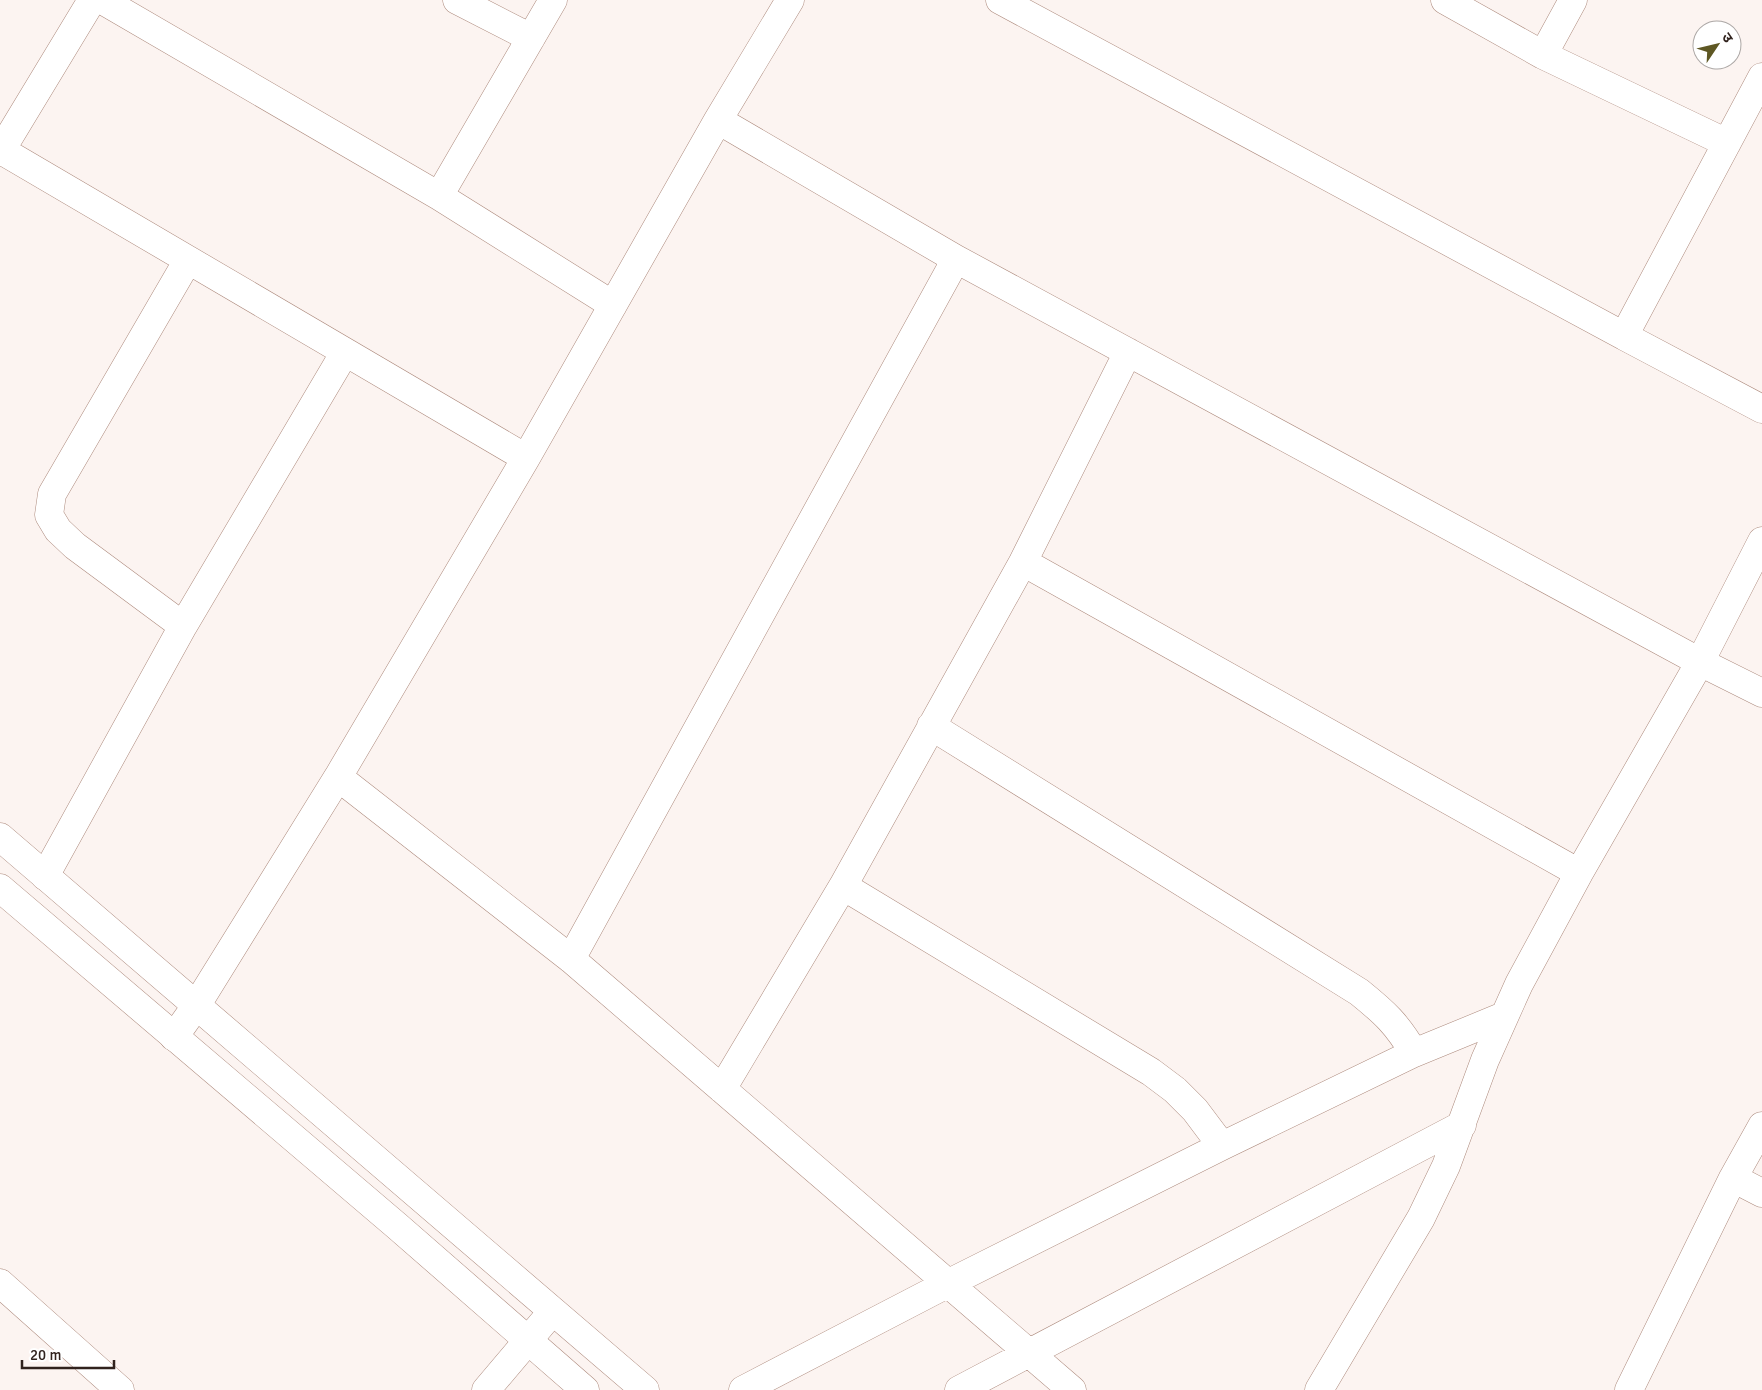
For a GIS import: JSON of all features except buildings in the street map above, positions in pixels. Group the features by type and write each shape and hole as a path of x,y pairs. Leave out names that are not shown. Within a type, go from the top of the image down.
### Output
{"street":[{"path":"92,0 0,151 526,458"},
{"path":"102,0 439,196 613,305"},
{"path":"457,0 531,38"},
{"path":"439,196 553,0"},
{"path":"174,1037 196,1006 338,778 526,458 718,120 790,0"},
{"path":"1000,0 1762,409"},
{"path":"1445,0 1543,55 1727,143"},
{"path":"1543,55 1573,0"},
{"path":"1624,336 1762,77"},
{"path":"718,120 956,260 1700,662 1762,693"},
{"path":"183,626 75,546 58,530 48,515 52,494 188,260"},
{"path":"570,959 956,260"},
{"path":"45,876 183,626 345,352"},
{"path":"722,1089 843,886 1023,562 1128,352"},
{"path":"1320,1390 1421,1218 1446,1166 1485,1060 1519,984 1700,662 1762,542"},
{"path":"1023,562 1580,873"},
{"path":"931,726 1359,992 1386,1013 1401,1030 1414,1052"},
{"path":"338,778 570,959 1072,1390"},
{"path":"0,837 645,1390"},
{"path":"843,886 1151,1072 1175,1090 1195,1110 1222,1146"},
{"path":"0,888 530,1340 586,1390"},
{"path":"743,1390 947,1284 1222,1146 1414,1052 1504,1016"},
{"path":"959,1390 1462,1125"},
{"path":"1632,1389 1733,1178 1762,1126"},
{"path":"1733,1178 1762,1193"},
{"path":"0,1282 120,1390"},
{"path":"486,1390 552,1312"}]}
